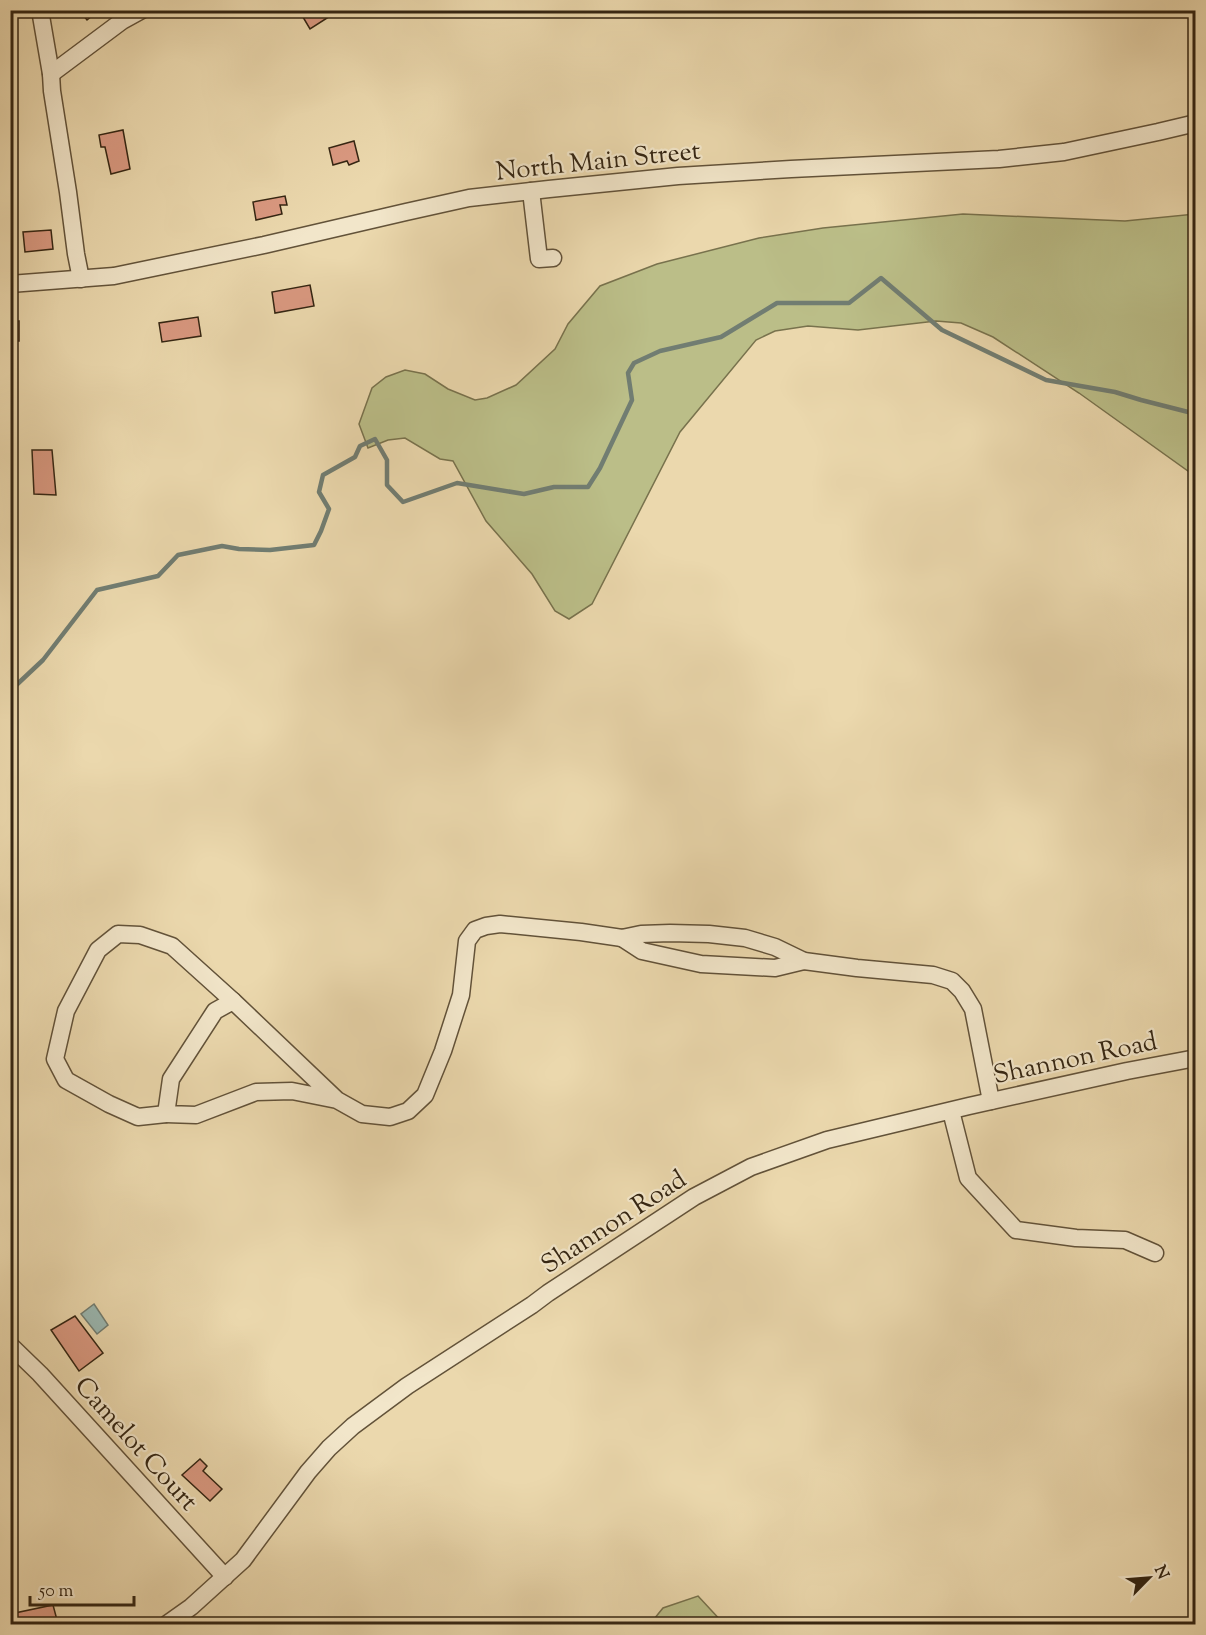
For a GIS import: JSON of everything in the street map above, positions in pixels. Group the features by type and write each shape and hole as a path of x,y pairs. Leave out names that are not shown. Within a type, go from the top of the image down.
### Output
{"street":[{"path":"40,10 81,279"},
{"path":"51,74 123,21 142,10"},
{"name":"North Main Street","path":"10,284 114,276 469,198 678,176 999,159 1064,152 1196,123"},
{"path":"531,191 539,259 553,258"},
{"path":"337,1100 292,1091 256,1092 196,1115 166,1114 138,1117 66,1080 55,1059 66,1011 98,950 118,934 140,935 172,946 337,1100 362,1114 390,1117 408,1111 425,1095 462,995 467,941 475,930 500,924 622,938 641,934 709,934 745,938 775,947 804,961 933,975 952,981 963,991 973,1010 991,1101"},
{"path":"622,938 642,951 701,964 775,968 804,961"},
{"path":"166,1114 171,1079 215,1011 233,1001"},
{"name":"Shannon Road","path":"167,1624 243,1560 308,1472 353,1426 407,1386 694,1197 751,1167 827,1140 1126,1071 1196,1058"},
{"path":"951,1110 968,1178 1016,1230 1076,1238 1125,1240 1155,1252"},
{"name":"Camelot Court","path":"10,1345 40,1374 225,1577"}],"green space":[{"path":"963,214 1125,221 1195,214 1195,476 1079,393 993,337 961,323 936,321 858,330 808,326 775,331 756,340 680,432 592,604 569,619 555,611 532,574 486,521 453,461 440,459 405,438 388,440 368,448 359,424 372,388 386,377 405,370 425,374 448,389 475,400 487,398 516,385 555,349 568,324 600,286 657,264 759,238 823,228"},
{"path":"698,1596 724,1624 650,1624 663,1608"}],"water":[{"path":"94,1304 108,1325 97,1334 81,1314"}],"building":[{"path":"79,10 99,10 87,20"},
{"path":"302,10 338,11 310,29 300,12"},
{"path":"123,130 130,169 111,174 105,147 101,147 99,135"},
{"path":"354,141 359,161 349,165 347,161 333,165 329,148"},
{"path":"285,196 287,205 280,205 282,214 256,220 253,202"},
{"path":"51,230 53,249 25,252 23,232"},
{"path":"310,285 314,306 275,313 272,292"},
{"path":"198,317 201,336 162,342 159,323"},
{"path":"10,321 19,321 19,341 10,341"},
{"path":"32,450 52,450 56,495 34,494"},
{"path":"75,1316 103,1353 79,1371 51,1330"},
{"path":"200,1459 207,1466 203,1471 222,1489 210,1501 182,1475"},
{"path":"53,1605 57,1620 51,1624 10,1624 15,1613"}],"waterway":[{"path":"10,691 43,660 97,590 158,576 178,555 222,546 270,550 314,545 329,509 319,492 323,475 355,457 360,446 375,439 387,460 387,485 403,502 457,483 524,494 554,487 588,487 600,468 632,400 628,373 634,363 660,351 721,337 777,303 849,303 881,278 942,330 1046,380 1115,392 1196,414"}]}
